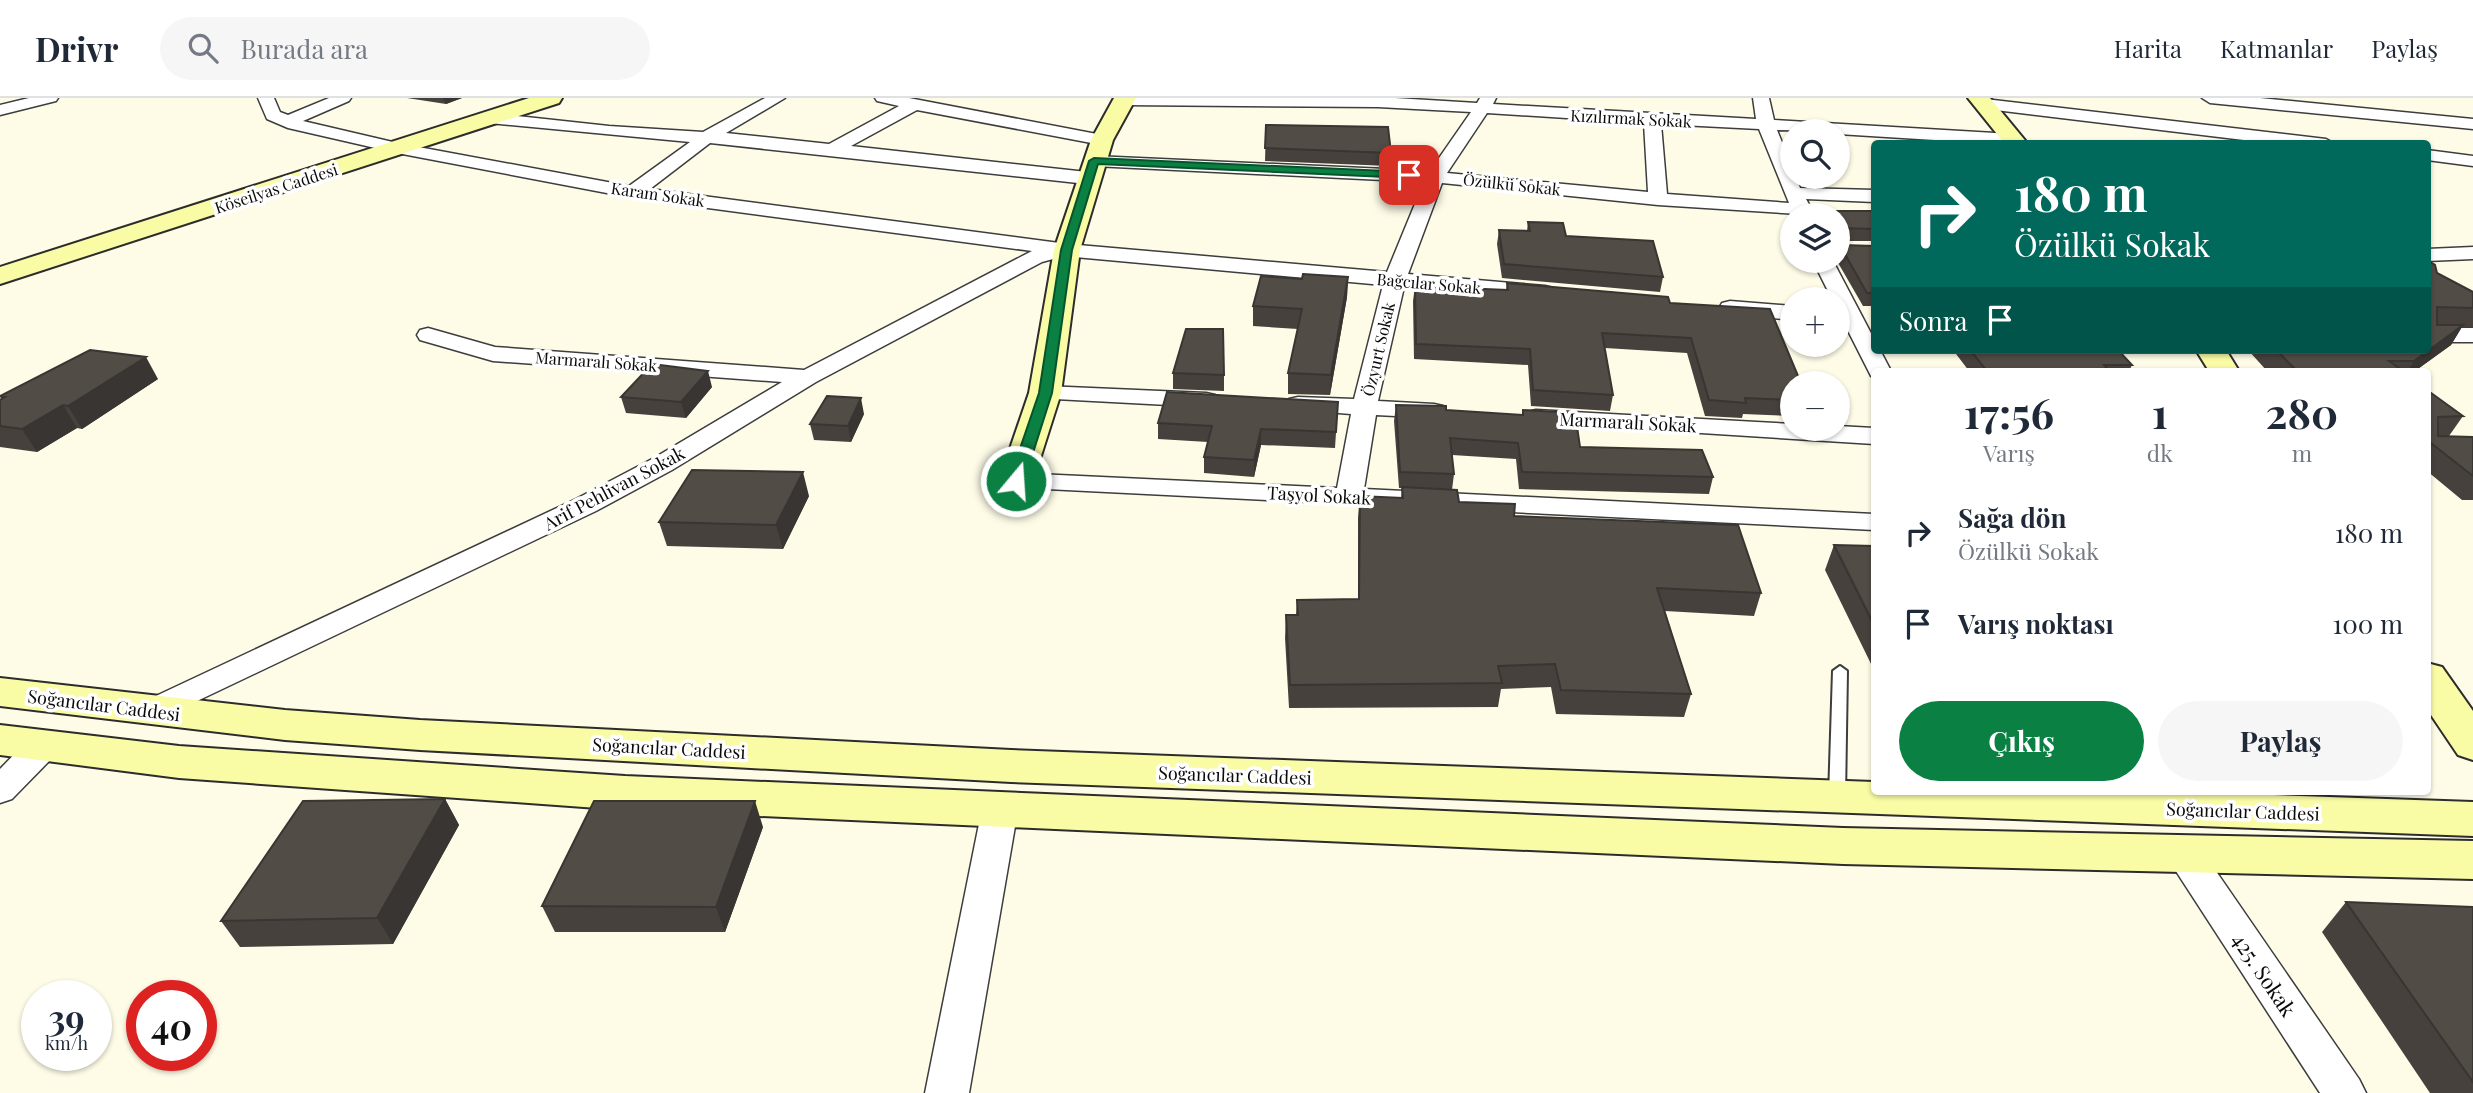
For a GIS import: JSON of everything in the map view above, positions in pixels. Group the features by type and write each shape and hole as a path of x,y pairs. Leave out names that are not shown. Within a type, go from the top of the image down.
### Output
{"main road":[{"name":"Köseilyas Caddesi","path":"0,276 551,98"},
{"path":"1016,481 1045,393 1067,250 1094,160 1125,99"},
{"path":"1982,101 2014,140"},
{"path":"2431,683 2473,744"},
{"name":"Soğancılar Caddesi","path":"0,692 285,725 420,735 997,765 2473,819"},
{"path":"21,743 179,762 317,774 612,792 1829,845 2473,860"}],"street":[{"path":"0,110 50,98"},
{"path":"266,98 272,115 288,121 343,98"},
{"path":"633,192 707,137 777,98"},
{"path":"883,98 915,104 1094,160"},
{"path":"1618,117 1622,98"},
{"path":"1761,98 1766,125 1798,203"},
{"path":"2210,98 2470,117"},
{"name":"Kızılırmak Sokak","path":"1125,99 1379,100 1485,104 1618,117 1766,125 1898,138 1976,140"},
{"path":"2245,100 2271,137"},
{"path":"1982,101 2295,140"},
{"path":"2431,102 2470,117"},
{"path":"833,149 915,104"},
{"name":"Özyurt Sokak","path":"1349,497 1364,407 1394,281 1436,177 1485,104"},
{"path":"489,118 609,131 833,149 1094,160"},
{"path":"1652,119 1658,200"},
{"name":"Karam Sokak","path":"288,121 397,148 633,192 1067,250"},
{"path":"2167,125 2191,140"},
{"path":"2431,156 2473,161"},
{"name":"Özülkü Sokak","path":"1094,160 1436,177 1780,211"},
{"path":"1793,193 1871,196"},
{"name":"Bağcılar Sokak","path":"1067,250 1573,295"},
{"name":"Arif Pehlivan Sokak","path":"153,711 586,505 663,464 808,377 1035,257 1067,250"},
{"path":"2431,255 2473,253"},
{"path":"1830,273 1871,353"},
{"path":"1710,307 1780,312"},
{"name":"Marmaralı Sokak","path":"428,335 493,354 808,377"},
{"path":"2431,335 2473,335"},
{"path":"1045,393 1226,401"},
{"path":"1281,404 1461,413"},
{"name":"Marmaralı Sokak","path":"1516,416 1871,436"},
{"name":"Taşyol Sokak","path":"1016,481 1871,522"},
{"path":"0,790 21,743"},
{"path":"947,1093 1000,809"},
{"name":"425. Sokak","path":"2185,855 2344,1093"}],"lane":[{"path":"1837,797 1840,671"}],"building":[{"path":"1266,125 1388,127 1391,153 1265,148"},
{"path":"1850,211 1871,211 1871,229 1850,228"},
{"path":"1528,222 1563,223 1566,236 1653,241 1663,277 1504,264 1499,230 1530,231"},
{"path":"1850,245 1871,246 1871,293 1867,293 1850,263"},
{"path":"2431,262 2435,265 2437,273 2473,292 2473,308 2437,307 2437,325 2463,325 2431,349"},
{"path":"1303,274 1348,277 1331,375 1288,373 1302,309 1253,306 1261,276 1302,279"},
{"path":"1507,283 1668,297 1670,303 1770,309 1780,333 1780,357 1790,357 1796,371 1780,371 1780,399 1745,398 1746,403 1709,400 1691,338 1602,333 1613,395 1533,390 1530,349 1416,344 1415,286 1508,290"},
{"path":"1186,329 1223,329 1224,375 1173,373"},
{"path":"90,350 146,357 68,406 63,405 22,429 0,426 0,400 5,397 0,396"},
{"path":"1973,354 2122,354 2132,365 2104,365 2106,368 1985,368"},
{"path":"2280,354 2424,354 2414,361 2389,361 2399,368 2294,368"},
{"path":"652,364 708,371 681,402 621,397"},
{"path":"1167,392 1338,402 1336,432 1261,429 1254,460 1204,457 1212,426 1158,423"},
{"path":"2431,393 2463,416 2438,417 2438,436 2473,437 2473,476 2431,443"},
{"path":"827,396 861,398 848,426 810,424"},
{"path":"1396,405 1446,406 1446,410 1523,415 1523,410 1575,413 1580,447 1702,450 1713,477 1522,472 1518,443 1450,438 1454,474 1400,472"},
{"path":"692,470 803,472 776,525 659,522"},
{"path":"1402,487 1457,490 1459,502 1515,504 1514,516 1738,525 1761,593 1657,588 1691,694 1561,690 1555,664 1498,666 1502,683 1290,685 1286,615 1298,615 1297,600 1359,599 1360,496 1403,498"},
{"path":"1834,545 1871,546 1871,619"},
{"path":"445,799 377,918 221,921 303,801"},
{"path":"594,801 755,801 716,907 542,906"},
{"path":"2346,902 2473,907 2473,1082"}],"route":[{"path":"1016,481 1045,393 1067,250 1094,161 1409,175"}]}
